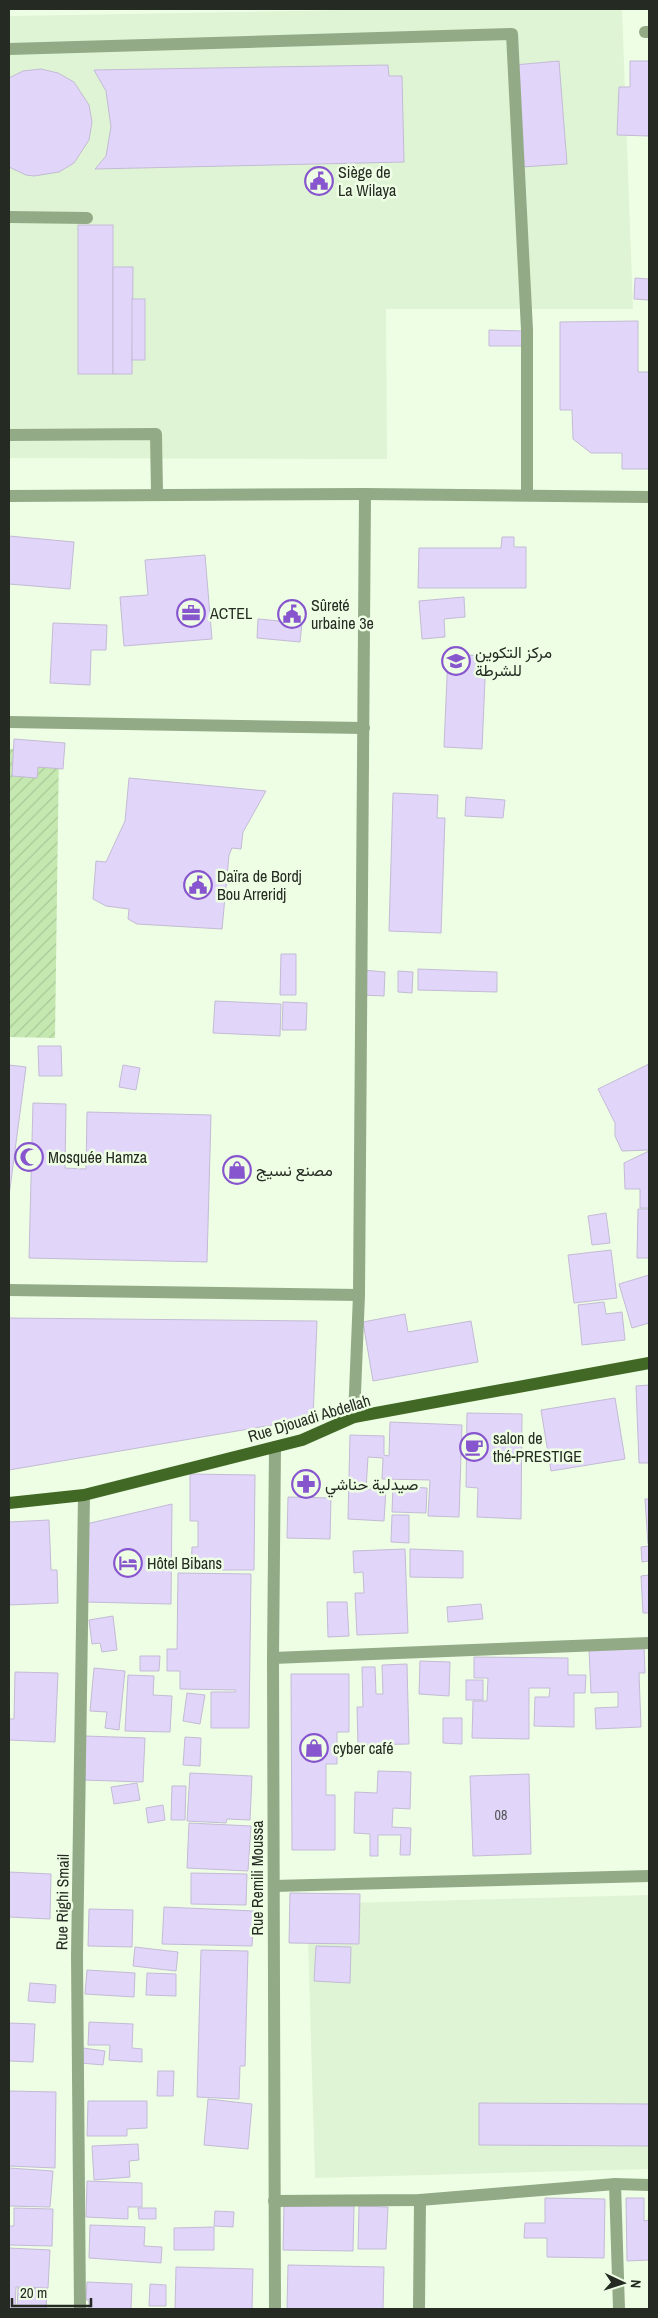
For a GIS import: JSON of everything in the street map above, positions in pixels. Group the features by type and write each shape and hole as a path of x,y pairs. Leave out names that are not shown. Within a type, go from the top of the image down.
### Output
{"main road":[{"name":"Rue Djouadi Abdellah","path":"9,1503 84,1495 302,1440 354,1417 649,1363"}],"street":[{"path":"9,49 512,34 527,330 527,495"},
{"path":"9,217 86,218"},
{"path":"9,435 156,434 158,494"},
{"path":"354,1417 359,1295 365,494"},
{"path":"9,496 365,494 649,497"},
{"path":"9,722 364,728"},
{"path":"9,1290 359,1295"},
{"name":"Rue Remili Moussa","path":"275,1447 273,1658 275,2309"},
{"name":"Rue Righi Smail","path":"80,2309 77,1957 84,1495"},
{"path":"273,1658 649,1643"},
{"path":"274,1886 649,1876"},
{"path":"274,2201 420,2200 615,2184 649,2185"},
{"path":"615,2184 619,2309"},
{"path":"420,2200 420,2309"}],"shaded area":[{"name":"Siège de La Wilaya","path":"409,9 622,9 633,309 386,309 387,459 9,458 9,16"},
{"path":"649,1895 649,2169 315,2178 307,1904"}],"green space":[{"path":"9,749 59,750 55,1038 9,1037"}],"building":[{"path":"559,61 567,164 522,167 514,65"},
{"path":"630,61 649,61 649,136 617,135 619,87 630,87"},
{"path":"388,65 389,76 402,76 404,162 95,169 106,156 111,127 106,91 94,70"},
{"path":"41,69 58,73 74,82 89,105 92,122 89,140 74,163 59,172 34,176 26,175 9,167 9,78 23,71"},
{"path":"78,225 113,225 113,374 78,374"},
{"path":"113,267 133,267 132,374 113,374"},
{"path":"635,278 649,279 649,300 634,299"},
{"path":"132,299 145,299 145,360 132,360"},
{"path":"638,321 638,372 649,372 649,469 622,469 622,453 591,453 573,439 572,410 560,410 560,322"},
{"path":"489,330 522,331 522,346 489,346"},
{"path":"9,536 74,542 70,589 9,584"},
{"path":"502,537 514,537 514,547 526,547 526,588 418,588 419,548 501,548"},
{"path":"205,555 212,639 124,646 120,597 148,595 145,560"},
{"path":"464,597 465,617 444,619 445,637 422,639 419,601"},
{"path":"258,619 302,623 300,642 257,638"},
{"path":"53,623 107,625 106,650 91,650 90,685 50,683"},
{"path":"448,654 486,656 482,749 444,747"},
{"path":"14,739 65,743 63,769 38,767 37,778 12,776"},
{"path":"129,778 266,791 243,832 241,849 232,848 229,855 222,929 137,924 128,919 129,909 106,906 93,899 96,861 106,862 125,821"},
{"path":"393,793 438,795 437,818 445,818 441,933 389,931"},
{"path":"466,797 505,800 503,818 465,816"},
{"path":"281,954 296,954 296,995 280,995"},
{"path":"418,969 497,972 497,992 418,990"},
{"path":"363,970 385,972 384,996 361,995"},
{"path":"398,971 413,972 412,993 398,992"},
{"path":"215,1001 281,1004 280,1036 213,1033"},
{"path":"283,1002 307,1003 306,1030 282,1030"},
{"path":"38,1046 61,1046 62,1076 39,1076"},
{"path":"649,1064 649,1150 622,1151 615,1136 615,1123 598,1089"},
{"path":"9,1065 26,1067 9,1196"},
{"path":"123,1065 140,1068 136,1090 119,1087"},
{"path":"33,1103 66,1104 65,1168 86,1169 87,1112 211,1115 207,1262 29,1258"},
{"path":"649,1151 649,1208 640,1208 640,1189 625,1189 624,1163"},
{"path":"638,1209 649,1209 649,1258 637,1258"},
{"path":"606,1213 610,1243 592,1245 588,1216"},
{"path":"611,1250 617,1298 574,1303 568,1255"},
{"path":"649,1275 649,1323 632,1328 619,1284"},
{"path":"604,1302 606,1314 622,1312 625,1340 582,1345 578,1305"},
{"path":"405,1314 408,1332 471,1321 478,1362 373,1381 363,1322"},
{"path":"9,1318 317,1321 313,1418 9,1470"},
{"path":"649,1385 649,1463 639,1463 636,1386"},
{"path":"615,1398 625,1459 551,1471 541,1410"},
{"path":"467,1413 522,1414 521,1519 477,1517 478,1488 466,1487"},
{"path":"390,1422 462,1425 459,1517 428,1516 430,1480 382,1479 383,1458 368,1457 366,1489 386,1489 384,1521 348,1519 350,1435 384,1436 384,1455 389,1456"},
{"path":"190,1474 255,1475 254,1570 191,1570 192,1547 198,1547 198,1521 190,1521"},
{"path":"393,1486 427,1488 426,1513 392,1512"},
{"path":"288,1497 331,1498 330,1539 287,1538"},
{"path":"645,1499 649,1499 649,1544 648,1544"},
{"name":"Hôtel Bibans","path":"172,1504 171,1604 84,1602 86,1524"},
{"path":"392,1515 409,1515 409,1543 391,1542"},
{"path":"49,1520 51,1570 57,1570 58,1603 9,1605 9,1522"},
{"path":"649,1546 649,1561 642,1562 641,1547"},
{"path":"405,1549 408,1633 357,1635 355,1593 364,1593 363,1572 354,1573 353,1551"},
{"path":"410,1549 463,1551 463,1578 410,1577"},
{"path":"178,1573 251,1574 249,1728 211,1728 211,1692 235,1692 236,1690 180,1689 180,1671 167,1671 167,1649 177,1649"},
{"path":"649,1575 649,1613 643,1613 641,1576"},
{"path":"327,1602 347,1602 349,1636 328,1637"},
{"path":"481,1604 483,1619 448,1622 447,1607"},
{"path":"113,1616 117,1650 102,1652 100,1643 92,1644 89,1620"},
{"path":"644,1647 645,1673 639,1673 641,1727 596,1729 595,1708 618,1707 618,1692 591,1693 589,1649"},
{"path":"140,1656 160,1656 159,1671 140,1671"},
{"path":"474,1657 568,1658 568,1675 586,1675 585,1693 574,1693 574,1727 534,1726 535,1697 549,1697 550,1688 529,1688 529,1739 472,1738 473,1701 487,1701 488,1678 474,1678"},
{"path":"420,1661 450,1662 449,1696 419,1694"},
{"path":"407,1664 409,1744 358,1745 357,1707 363,1707 362,1667 375,1667 376,1694 383,1694 382,1665"},
{"path":"94,1668 125,1671 119,1730 105,1728 107,1712 90,1711"},
{"path":"15,1672 58,1673 55,1742 9,1740 9,1719 14,1719"},
{"name":"cyber café","path":"291,1674 349,1674 349,1732 337,1732 337,1764 326,1764 326,1795 335,1795 335,1850 292,1850"},
{"path":"128,1675 154,1676 153,1695 172,1696 170,1732 125,1731"},
{"path":"466,1680 483,1680 483,1700 466,1700"},
{"path":"187,1693 205,1695 200,1724 183,1721"},
{"path":"443,1718 462,1718 462,1744 443,1743"},
{"path":"85,1736 145,1738 143,1782 83,1780"},
{"path":"185,1737 201,1738 200,1766 183,1765"},
{"path":"378,1771 411,1772 410,1809 393,1808 392,1827 411,1828 410,1855 400,1855 401,1835 378,1835 378,1856 370,1856 370,1834 354,1833 355,1792 377,1793"},
{"path":"190,1773 252,1776 250,1820 227,1819 226,1823 187,1821"},
{"path":"529,1774 531,1854 473,1856 470,1776"},
{"path":"137,1783 140,1800 114,1804 111,1787"},
{"path":"172,1786 186,1786 185,1820 171,1820"},
{"path":"163,1805 165,1820 148,1823 146,1808"},
{"path":"189,1823 251,1826 248,1871 187,1868"},
{"path":"9,1872 51,1874 50,1919 9,1917"},
{"path":"191,1873 247,1874 246,1905 191,1904"},
{"path":"290,1893 360,1894 359,1944 289,1943"},
{"path":"164,1907 254,1911 252,1946 162,1944"},
{"path":"89,1909 133,1910 132,1947 88,1946"},
{"path":"316,1946 351,1947 350,1983 314,1981"},
{"path":"135,1947 178,1952 176,1971 133,1966"},
{"path":"201,1950 248,1951 245,2066 240,2066 239,2099 197,2097"},
{"path":"87,1970 135,1973 134,1997 85,1994"},
{"path":"147,1973 176,1974 176,1996 146,1995"},
{"path":"30,1983 56,1985 55,2003 28,2001"},
{"path":"89,2022 133,2024 132,2048 142,2049 142,2062 109,2060 110,2045 88,2045"},
{"path":"9,2023 35,2024 33,2062 9,2061"},
{"path":"83,2048 105,2051 103,2065 81,2063"},
{"path":"158,2071 174,2071 173,2096 157,2096"},
{"path":"9,2091 56,2092 55,2168 9,2166"},
{"path":"208,2099 252,2104 248,2149 204,2145"},
{"path":"88,2101 147,2101 147,2128 127,2129 127,2136 87,2136"},
{"path":"479,2103 649,2104 649,2146 479,2145"},
{"path":"138,2144 139,2160 129,2161 130,2177 94,2180 92,2146"},
{"path":"9,2168 53,2171 50,2207 9,2206"},
{"path":"87,2181 142,2183 142,2207 128,2207 128,2219 86,2217"},
{"path":"545,2198 605,2199 604,2258 547,2257 547,2238 524,2238 525,2223 545,2223"},
{"path":"626,2198 644,2198 644,2221 649,2220 649,2260 627,2261"},
{"path":"284,2204 354,2206 353,2251 283,2250"},
{"path":"359,2206 388,2207 386,2249 358,2249"},
{"path":"14,2208 53,2209 52,2246 9,2245 9,2226 14,2226"},
{"path":"138,2208 156,2208 156,2219 139,2219"},
{"path":"215,2211 234,2212 233,2227 214,2226"},
{"path":"90,2225 145,2227 144,2246 162,2247 161,2263 89,2258"},
{"path":"214,2227 214,2250 174,2250 174,2228"},
{"path":"9,2248 50,2250 48,2288 16,2287 15,2309 9,2309"},
{"path":"288,2265 384,2267 383,2309 287,2309"},
{"path":"176,2267 253,2269 252,2309 175,2309"},
{"path":"87,2282 132,2284 131,2309 89,2309 89,2300 86,2300"},
{"path":"150,2284 166,2285 166,2306 149,2306"},
{"path":"18,2288 47,2289 46,2309 17,2309"}],"place":[{"name":"Siège de La Wilaya","path":"319,181"},
{"name":"ACTEL","path":"191,613"},
{"name":"Sûreté urbaine 3e","path":"292,614"},
{"name":"مركز التكوين للشرطة","path":"456,661"},
{"name":"Daïra de Bordj Bou Arreridj","path":"198,885"},
{"name":"Mosquée Hamza","path":"29,1157"},
{"name":"مصنع نسيج","path":"237,1170"},
{"name":"salon de thé-PRESTIGE","path":"474,1447"},
{"name":"صيدلية حناشي","path":"306,1484"},
{"name":"Hôtel Bibans","path":"128,1563"},
{"name":"cyber café","path":"314,1748"}]}
